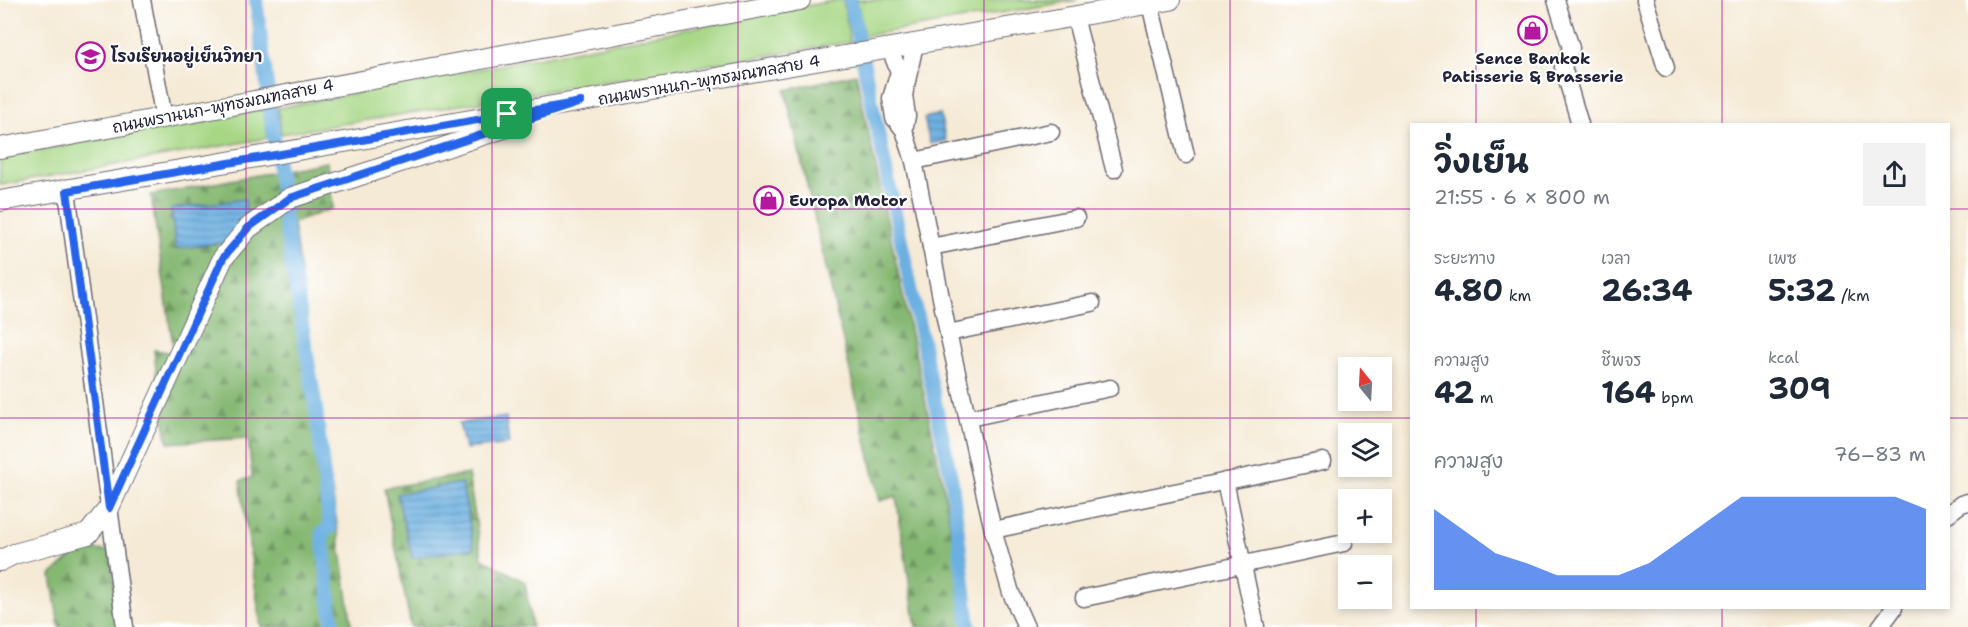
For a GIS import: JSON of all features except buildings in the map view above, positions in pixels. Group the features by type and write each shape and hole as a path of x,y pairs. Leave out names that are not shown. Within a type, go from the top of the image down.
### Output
{"main road":[{"name":"ถนนพรานนก-พุทธมณฑลสาย 4","path":"0,148 800,0"},
{"name":"ถนนพรานนก-พุทธมณฑลสาย 4","path":"0,201 1170,0"},
{"path":"0,561 14,554 88,534 109,508 223,258 248,228 282,203 581,102"},
{"path":"0,141 26,143"}],"street":[{"path":"142,0 164,118"},
{"path":"1556,0 1571,48 1563,67 1580,123"},
{"path":"1645,0 1666,68"},
{"path":"1150,4 1186,155"},
{"path":"1075,17 1114,169"},
{"path":"904,130 907,116 904,95 915,44"},
{"path":"890,49 899,72 891,98 894,118 904,130 914,161 948,333 993,530 1011,593 1026,627"},
{"path":"914,161 1051,132"},
{"path":"67,191 125,627"},
{"path":"931,247 1076,218"},
{"path":"948,333 1092,303"},
{"path":"969,418 1110,388"},
{"path":"993,530 1323,461"},
{"path":"1225,482 1256,627"},
{"path":"1084,598 1344,543"},
{"path":"1880,627 1893,609"}],"green space":[{"path":"843,0 850,42 281,134 278,108"},
{"path":"857,0 1077,0 864,36"},
{"path":"856,74 944,489 967,627 916,627 896,496 880,501 785,90"},
{"path":"263,109 268,138 0,185 0,157"},
{"path":"327,162 333,208 293,223 352,627 261,627 240,481 252,477 248,438 168,443 158,390 154,350 174,353 151,195"},
{"path":"468,474 482,558 525,582 532,627 411,627 384,488"},
{"path":"80,549 110,551 119,627 59,627 51,575"}],"water":[{"path":"940,114 946,141 930,144 924,118"},
{"path":"245,199 250,239 176,249 171,209"},
{"path":"506,417 509,444 465,449 459,423"},
{"path":"462,483 474,548 412,558 397,494"}],"waterway":[{"path":"256,0 284,216 316,409 330,528 322,533 333,627"},
{"path":"850,0 952,482 969,627"}],"place":[{"name":"Sence Bankok Patisserie & Brasserie","path":"1533,30"},
{"name":"โรงเรียนอยู่เย็นวิทยา","path":"90,56"},
{"name":"Europa Motor","path":"768,200"}],"route":[{"path":"581,102 290,198 274,207 248,228 223,258 109,508 67,191 507,114 581,102"}]}
